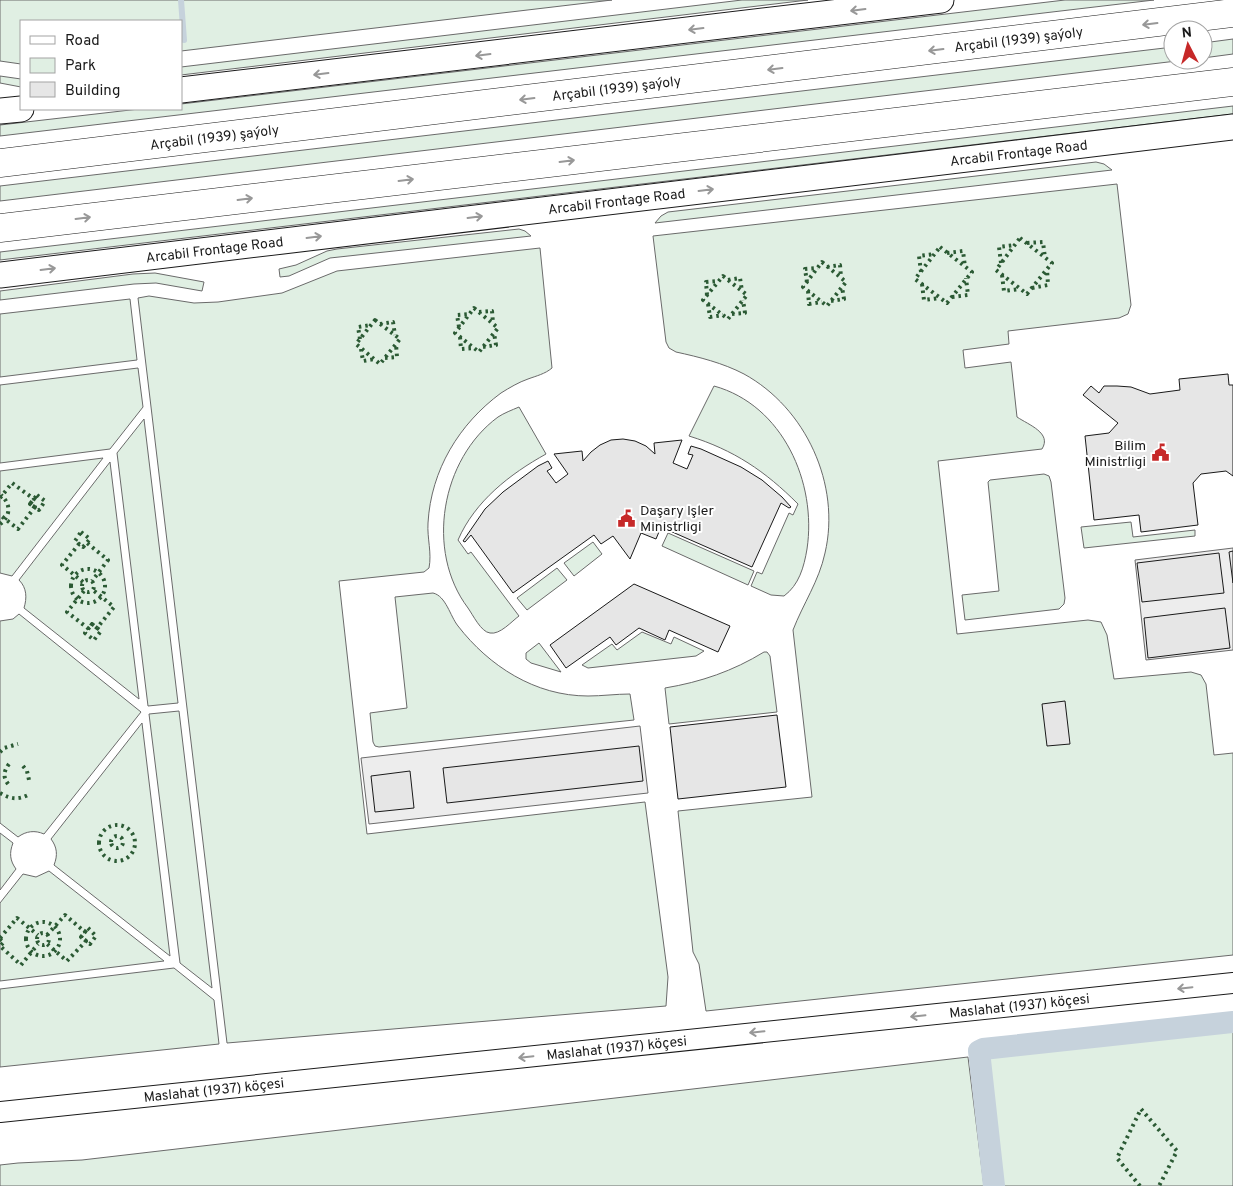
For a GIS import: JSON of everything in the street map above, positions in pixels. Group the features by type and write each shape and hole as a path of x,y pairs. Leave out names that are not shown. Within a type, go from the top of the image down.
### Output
{"main road":[{"name":"Arçabil (1939) şaýoly","path":"0,163 1233,13"},
{"path":"0,228 1233,82"}],"street":[{"path":"182,90 941,0"},
{"path":"0,111 20,109"},
{"name":"Arcabil Frontage Road","path":"0,275 1233,127"},
{"name":"Maslahat (1937) köçesi","path":"0,1112 1233,983"}],"green space":[{"path":"0,0 612,0 182,51 182,20 20,20 20,64 0,61"},
{"path":"742,0 808,0 182,75 182,67"},
{"path":"1065,0 1154,0 0,136 0,125 130,110 182,110 182,104"},
{"path":"1233,39 1233,54 1213,57 1213,42"},
{"path":"1163,48 1163,63 0,201 0,186"},
{"path":"0,76 20,79 20,87 0,83"},
{"path":"1233,106 1233,114 0,260 0,252"},
{"path":"1096,162 1104,164 1112,170 655,223 668,212"},
{"path":"1117,184 1131,305 1128,314 1119,318 1008,331 1009,344 963,350 965,368 1011,362 1017,417 1038,430 1044,438 1044,443 1042,449 938,461 957,634 1088,620 1101,622 1107,635 1114,679 1191,672 1201,675 1206,684 1214,755 1233,753 1233,955 706,1011 699,964 693,952 678,811 812,797 793,630 815,583 825,553 829,527 828,501 823,475 814,451 801,428 785,407 766,389 744,374 669,348 666,342 653,236"},
{"path":"519,229 531,236 330,258 289,276 280,277 279,269 296,265 327,251"},
{"path":"540,248 552,368 518,383 486,405 460,434 450,450 441,467 430,503 428,523 429,568 424,572 339,581 367,834 645,802 668,977 666,1006 227,1043 138,298 149,296 194,303 218,302 282,293 337,271"},
{"path":"155,273 204,282 202,291 156,283 0,300 0,291 133,274"},
{"path":"130,299 137,360 0,377 0,314"},
{"path":"138,368 143,407 110,449 0,463 0,385"},
{"path":"714,386 738,396 759,410 776,429 790,450 800,473 806,498 809,524 807,549 800,575 794,587 784,596 771,595 751,586 757,572 762,574 789,513 793,515 798,504 773,481 748,463 720,448 689,436"},
{"path":"519,407 546,454 519,470 495,490 474,513 458,540 468,554 471,552 519,616 502,630 490,633 483,630 455,585 447,560 444,534 446,507 452,481 463,457 479,435 498,417"},
{"path":"144,419 178,703 148,706 117,453"},
{"path":"103,458 12,576 0,573 0,471"},
{"path":"110,462 139,699 24,608 26,593 24,586 19,580"},
{"path":"1044,474 1049,476 1051,482 1065,598 1064,604 1059,609 965,620 962,595 999,591 988,482 990,480"},
{"path":"1131,522 1133,537 1195,530 1195,536 1084,548 1081,527"},
{"path":"668,533 754,571 748,585 662,546"},
{"path":"593,542 602,554 574,576 564,563"},
{"path":"557,568 567,580 527,610 517,598"},
{"path":"433,593 445,602 455,622 470,640 499,666 532,684 568,695 630,694 634,720 375,746 370,713 407,708 395,597"},
{"path":"19,614 141,712 44,834 31,832 24,833 18,837 0,823 0,621 13,619"},
{"path":"642,632 671,644 674,637 704,651 696,656 588,668 582,665 612,644 617,650"},
{"path":"539,643 561,672 531,663 526,659 526,653"},
{"path":"767,652 770,656 777,712 669,724 665,688 691,683 716,675 741,665"},
{"path":"179,711 212,988 180,963 149,714"},
{"path":"142,723 170,956 54,865 56,851 51,839"},
{"path":"0,833 13,843 11,857 16,869 0,890"},
{"path":"49,871 164,961 0,981 0,903 23,874 36,877"},
{"path":"174,968 214,1000 219,1044 0,1067 0,989"},
{"path":"1233,1027 1233,1186 997,1186 982,1063 983,1054"},
{"path":"968,1057 984,1186 0,1186 0,1165 82,1160"}],"shaded area":[{"path":"1233,548 1233,650 1146,660 1135,560"},
{"path":"640,726 648,793 369,824 361,758"}],"building":[{"name":"Bilim Ministrligi","path":"1228,374 1229,385 1233,385 1233,476 1226,471 1201,474 1193,483 1198,525 1141,532 1139,515 1094,520 1085,436 1109,433 1118,423 1083,395 1091,386 1099,393 1104,386 1117,386 1131,387 1150,394 1180,390 1179,379"},
{"name":"Daşary Işler Ministrligi","path":"611,440 635,441 646,446 655,454 654,443 682,440 673,463 687,469 693,455 688,454 691,446 701,449 741,467 762,480 782,497 791,507 789,508 781,503 752,567 661,527 656,539 641,533 630,559 613,536 601,544 594,535 513,593 471,535 465,542 463,541 485,509 503,492 538,466 548,461 552,468 547,471 556,483 568,474 554,454 582,451 583,461 600,445"},
{"path":"1233,551 1233,583 1229,552"},
{"path":"1219,553 1224,593 1142,602 1137,563"},
{"path":"634,584 730,626 718,652 669,630 665,640 639,628 616,645 610,637 566,668 550,645"},
{"path":"1225,608 1230,648 1148,658 1144,618"},
{"path":"1065,701 1070,744 1047,746 1042,704"},
{"path":"777,715 786,787 678,799 670,727"},
{"path":"639,746 643,781 447,803 443,768"},
{"path":"410,771 414,808 375,812 371,776"}],"waterway":[{"path":"181,0 184,40"},
{"path":"994,1186 979,1051 983,1049 1233,1022"}],"hedge":[{"path":"1020,238 1052,263 1027,294 996,270 1020,238"},
{"path":"1027,243 1043,242 1045,258"},
{"path":"1001,263 999,247 1015,245"},
{"path":"940,247 972,272 947,303 915,279 940,247"},
{"path":"947,253 963,251 965,267"},
{"path":"921,272 919,256 935,254"},
{"path":"822,262 846,282 827,306 803,287 822,262"},
{"path":"827,267 840,265 841,277"},
{"path":"807,282 805,269 818,268"},
{"path":"1032,288 1048,285 1047,269"},
{"path":"1002,275 1004,291 1020,289"},
{"path":"723,276 747,295 728,319 703,300 723,276"},
{"path":"728,280 740,278 742,291"},
{"path":"952,297 968,295 966,278"},
{"path":"707,295 706,282 718,281"},
{"path":"922,284 924,300 940,298"},
{"path":"831,301 844,299 842,287"},
{"path":"808,291 809,304 822,302"},
{"path":"732,314 745,313 743,300"},
{"path":"708,304 710,317 723,315"},
{"path":"474,308 498,328 479,352 455,333 474,308"},
{"path":"479,312 492,311 493,323"},
{"path":"459,327 457,315 470,314"},
{"path":"375,320 400,339 380,364 356,344 375,320"},
{"path":"380,324 393,322 395,335"},
{"path":"360,339 358,327 371,325"},
{"path":"483,347 496,345 494,333"},
{"path":"460,337 461,349 474,348"},
{"path":"385,358 397,357 396,344"},
{"path":"361,349 363,361 375,359"},
{"path":"0,498 12,483 34,499 30,504 35,507 18,529 0,515"},
{"path":"0,524 8,514 7,502 1,495"},
{"path":"37,495 45,501 39,510 30,504 37,495"},
{"path":"81,532 90,539 83,547 75,541 81,532"},
{"path":"83,582 62,565 79,544 83,547 87,543 108,560 92,581"},
{"path":"88,569 95,570 100,574 104,579 105,586 104,593 100,598 95,602 88,603 81,602 76,598 72,593 71,586 72,579 76,574 81,570 88,569"},
{"path":"90,580 93,581 94,586 93,591 86,592 83,591 82,584 83,581 90,580"},
{"path":"84,591 67,612 89,629 92,624 97,628 114,607 93,590"},
{"path":"92,624 101,631 94,640 85,633 92,624"},
{"path":"0,752 4,748 18,744"},
{"path":"9,764 4,775 9,785"},
{"path":"23,766 27,771 29,780"},
{"path":"0,793 14,798 28,795"},
{"path":"117,825 124,826 130,830 134,836 135,843 134,850 130,856 124,860 117,861 110,860 104,856 100,850 99,843 100,836 104,830 110,826 117,825"},
{"path":"115,836 119,836 123,842 119,848 115,848 111,844 111,840 115,836"},
{"path":"47,935 65,915 85,932 81,937 86,941 67,961 47,944"},
{"path":"0,938 17,918 38,935"},
{"path":"43,922 50,923 55,927 59,932 60,939 59,946 55,951 50,955 43,956 36,955 31,951 27,946 26,939 27,932 31,927 36,923 43,922"},
{"path":"88,928 96,936 90,944 81,937 88,928"},
{"path":"45,933 48,934 49,939 48,944 41,945 38,944 37,937 38,934 45,933"},
{"path":"0,939 4,942 0,946 21,965 38,944"},
{"path":"1140,1186 1117,1158 1141,1109 1177,1151 1159,1186"}],"place":[{"name":"Bilim Ministrligi","path":"1160,453"},
{"name":"Daşary Işler Ministrligi","path":"626,518"}]}
